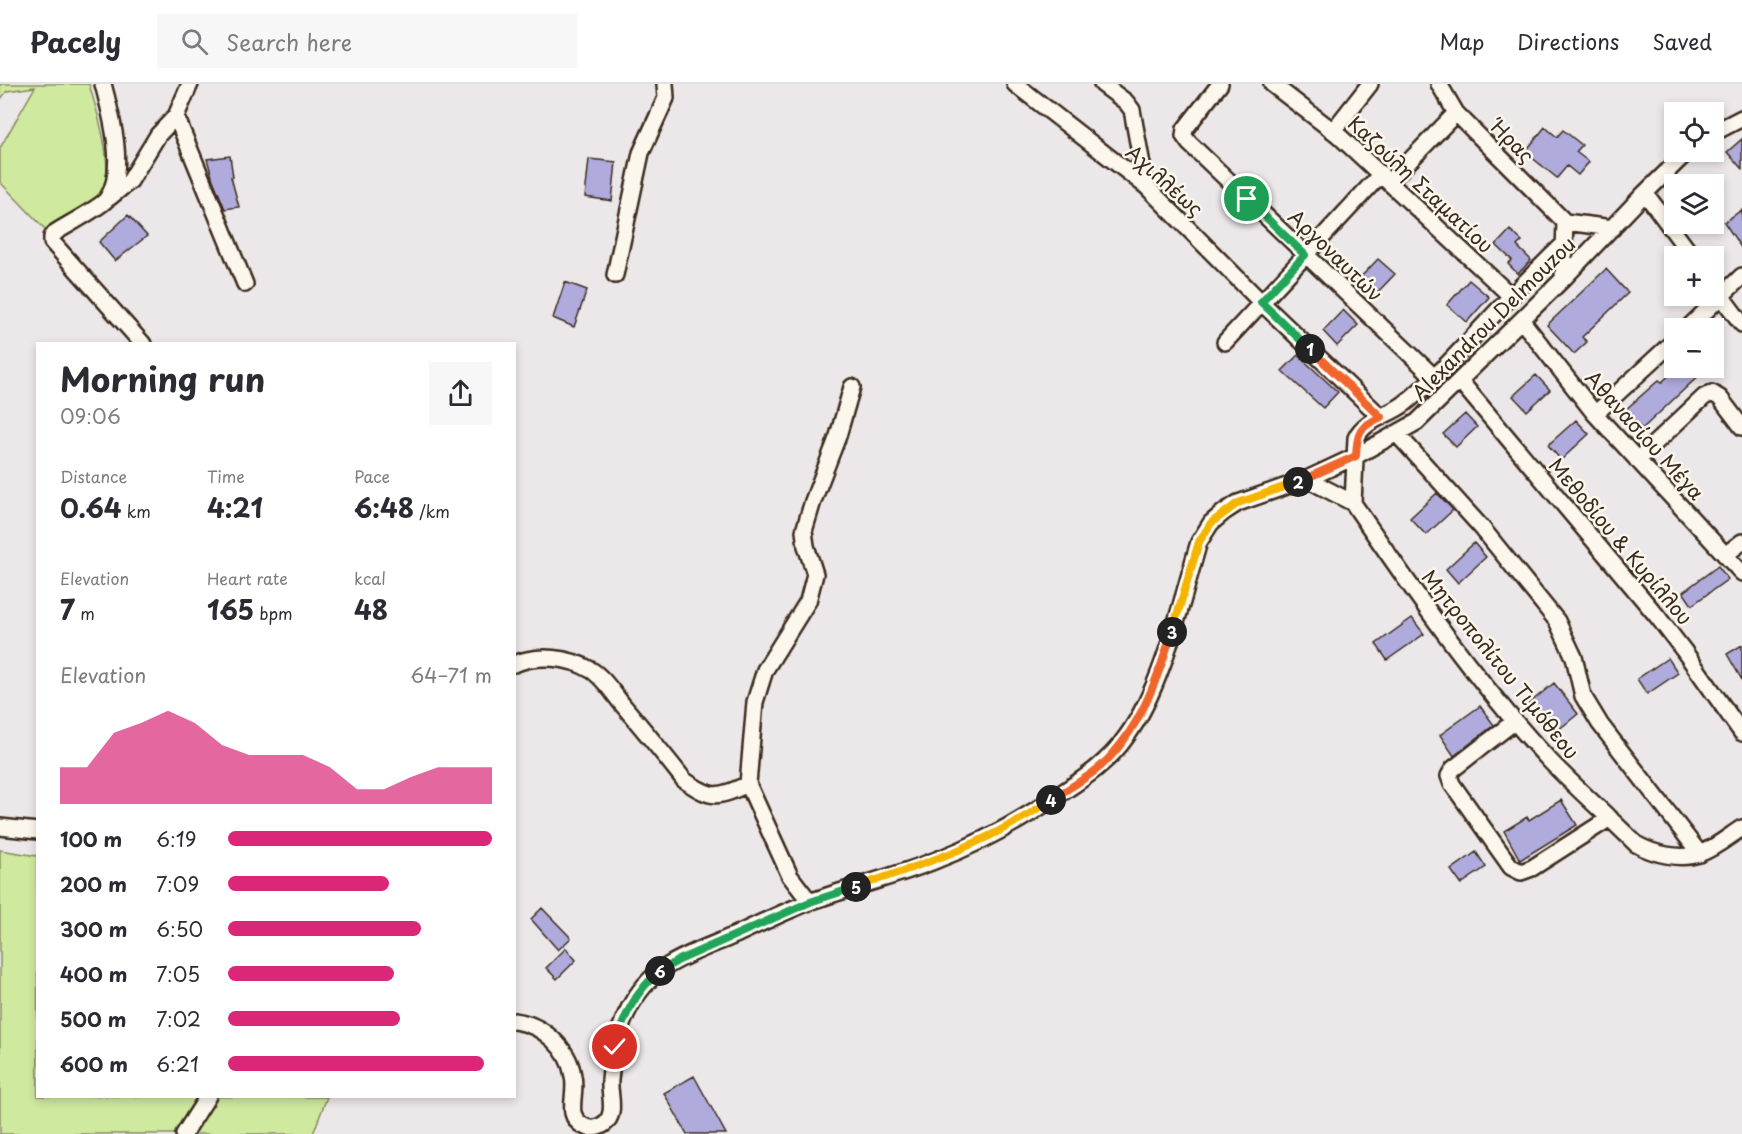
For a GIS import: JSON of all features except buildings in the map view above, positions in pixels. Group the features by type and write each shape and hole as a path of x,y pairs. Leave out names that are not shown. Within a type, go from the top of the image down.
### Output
{"street":[{"path":"103,84 113,123 116,160 115,180 106,200"},
{"path":"141,342 52,242 56,231 106,200 130,181 158,135 176,116 190,84"},
{"path":"615,275 641,153 666,98 665,84"},
{"name":"Αχιλλέως","path":"1015,84 1146,186 1261,302 1381,417"},
{"path":"1102,84 1132,110 1146,186"},
{"name":"Αργοναυτών","path":"1221,84 1185,129 1184,136 1189,143 1434,377"},
{"name":"Καζούλη Σταματίου","path":"1272,84 1333,130 1511,296"},
{"path":"1333,130 1371,84"},
{"name":"Ήρας","path":"1439,84 1456,113 1565,222"},
{"path":"1225,342 1305,255 1456,113"},
{"path":"176,116 245,284"},
{"path":"1724,127 1742,118"},
{"name":"Alexandrou Delmouzou","path":"516,1021 533,1025 559,1047 566,1056 573,1075 575,1117 584,1126 596,1128 602,1126 607,1122 612,1110 610,1076 619,1034 629,1009 644,987 660,971 679,960 810,902 938,860 973,845 1024,818 1099,768 1128,736 1160,672 1199,542 1206,529 1224,512 1238,503 1307,478 1356,456 1417,422 1522,321 1677,162"},
{"path":"1645,193 1685,246"},
{"path":"1563,279 1565,222 1613,228"},
{"path":"1307,478 1353,503 1356,438 1360,431 1368,423 1404,404 1434,377 1564,244"},
{"path":"1724,287 1742,276"},
{"path":"1724,299 1742,324"},
{"path":"1696,318 1706,306"},
{"name":"Αθανασίου Μέγα","path":"1522,321 1594,414 1742,573"},
{"path":"1594,414 1664,350"},
{"name":"Μεθοδίου & Κυρίλλου","path":"1460,381 1657,616 1742,733"},
{"path":"810,902 790,876 748,784 755,702 765,670 808,601 815,574 804,531 838,436 852,387"},
{"path":"1637,460 1704,397 1712,393 1720,398 1742,427"},
{"path":"1397,434 1482,528 1557,621 1574,657 1587,704 1700,854 1742,828"},
{"name":"Μητροπολίτου Τιμόθεου","path":"1353,503 1455,648 1550,761 1636,844 1644,848 1683,856 1700,854"},
{"path":"1725,555 1742,542"},
{"path":"516,663 553,658 571,661 593,670 684,780 713,796 748,784"},
{"path":"1515,721 1453,769 1449,776 1452,784 1511,867 1521,872 1532,868 1610,818"},
{"path":"0,827 36,831"},
{"path":"184,1134 207,1098"}],"green space":[{"path":"0,84 89,84 104,143 106,175 104,188 91,202 45,229 0,182 0,148 35,87 7,91 0,100"},
{"path":"0,850 36,856 36,1098 327,1098 313,1134 0,1134"}],"route":[{"path":"615,1047 623,1021 636,998 654,976 667,966 810,902 938,860 973,845 1024,818 1099,768 1128,736 1160,672 1199,542 1211,523 1238,503 1307,478 1356,456 1356,438 1360,431 1368,423 1381,417 1261,302 1305,255 1247,199"}]}
